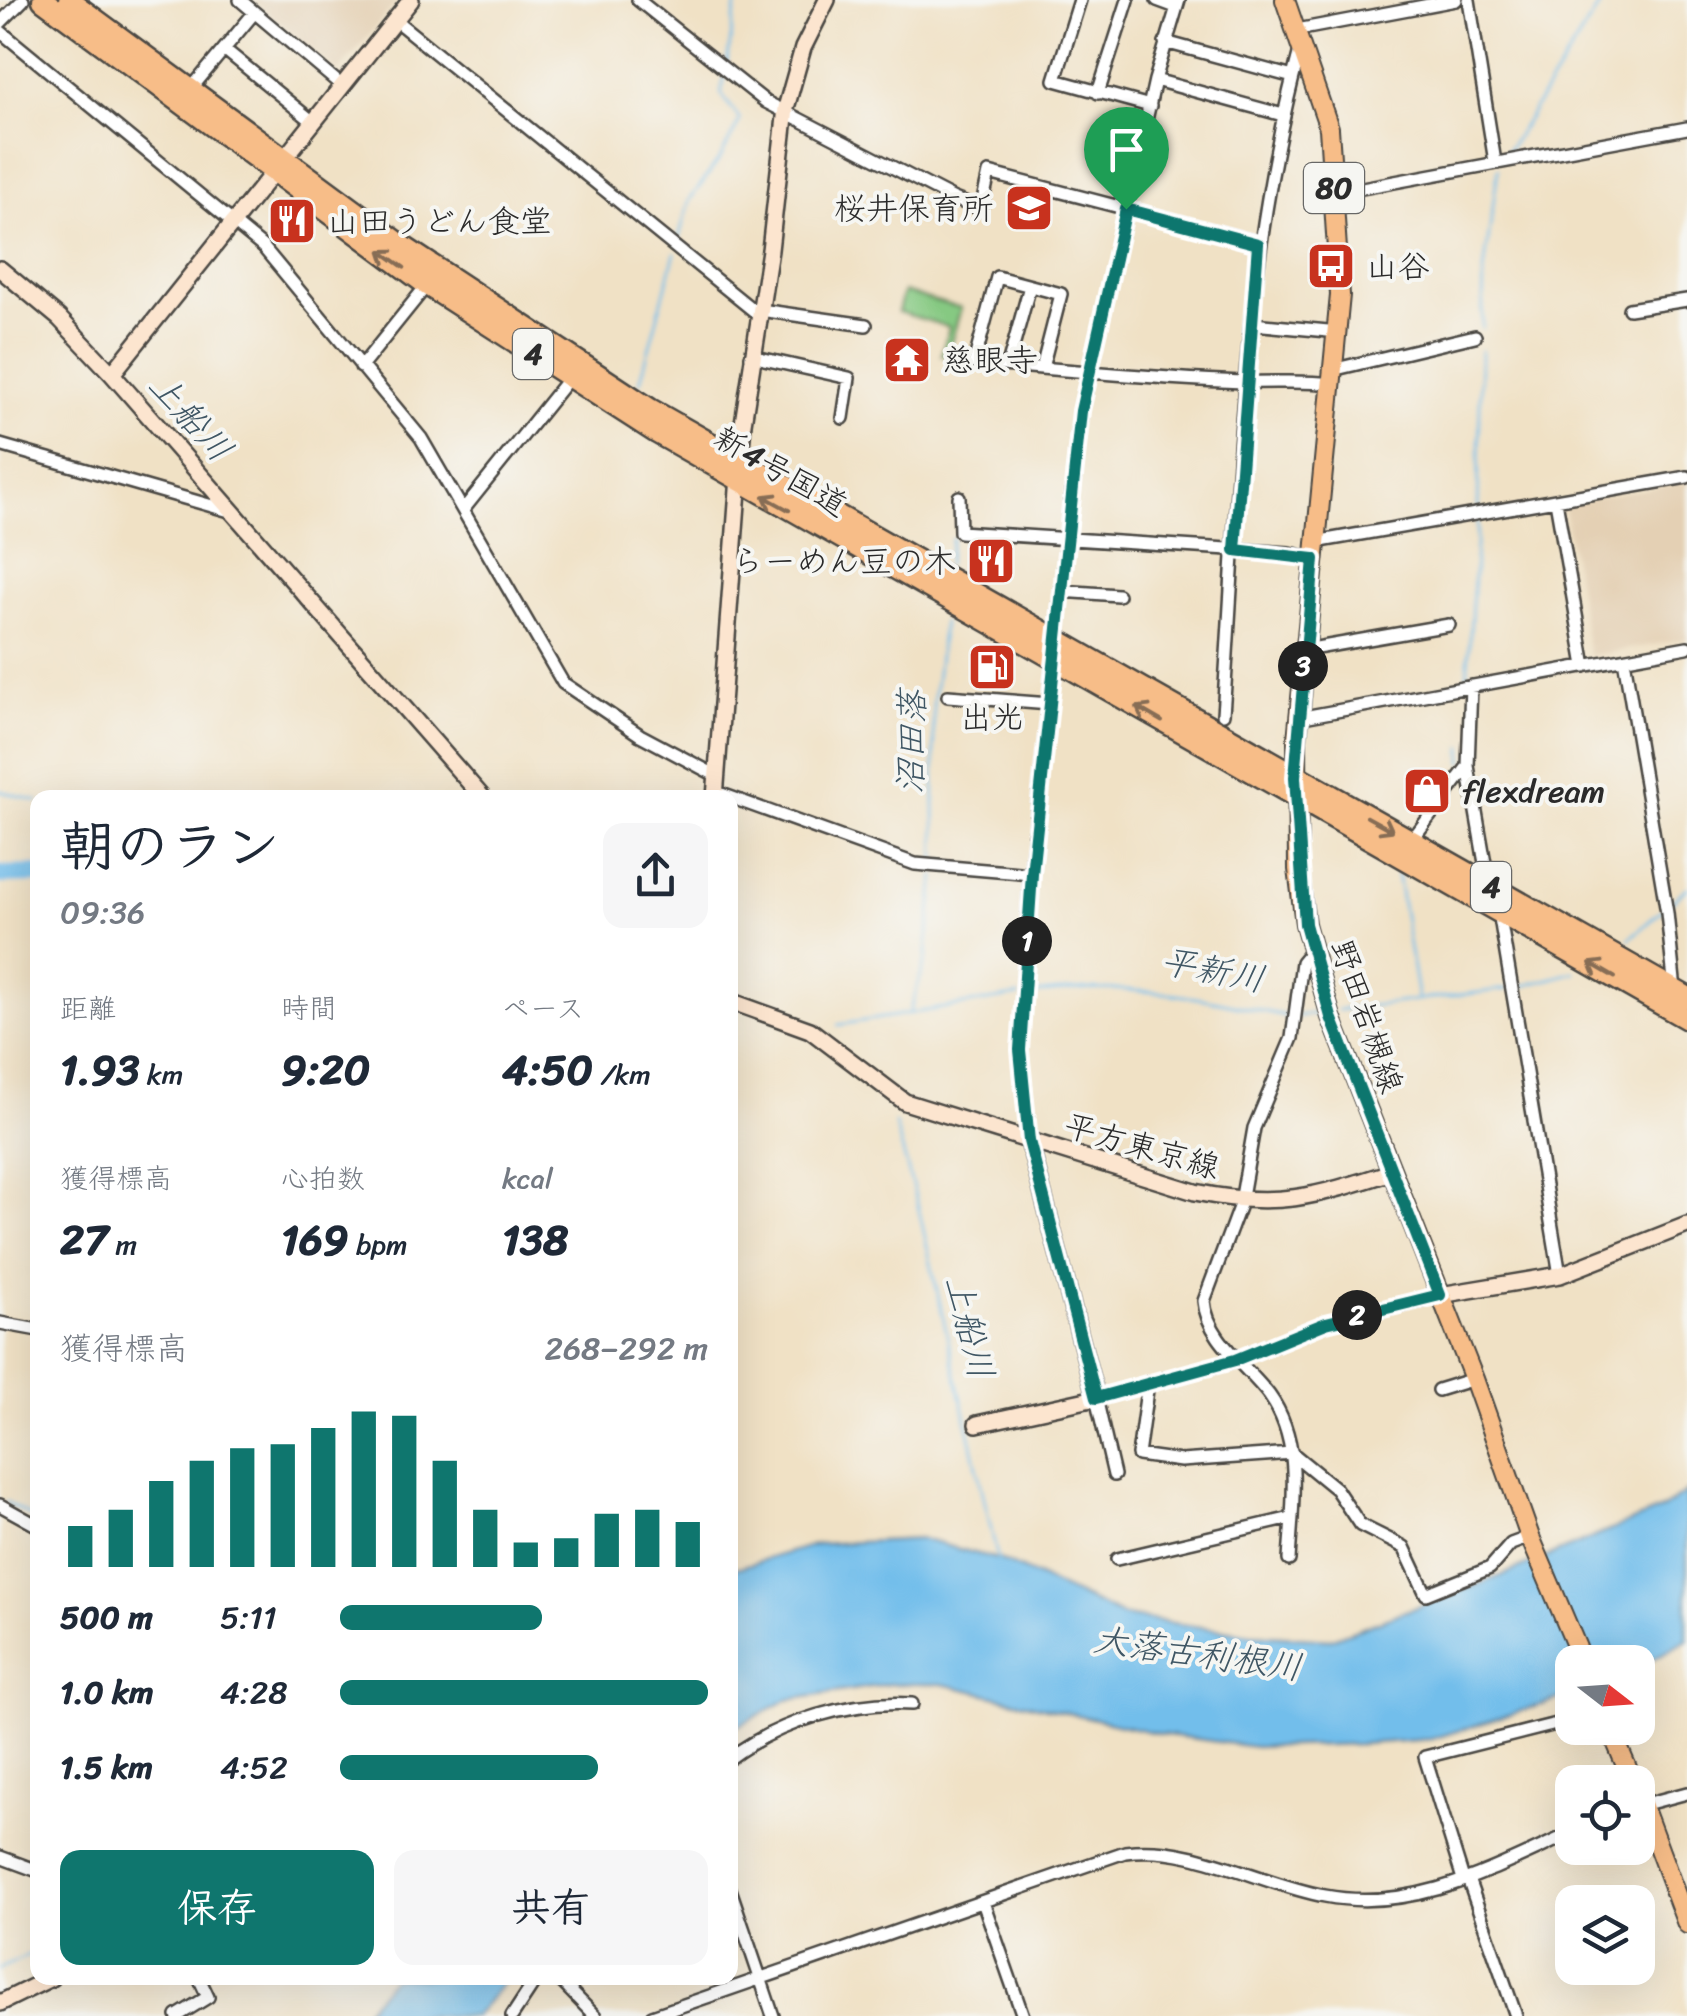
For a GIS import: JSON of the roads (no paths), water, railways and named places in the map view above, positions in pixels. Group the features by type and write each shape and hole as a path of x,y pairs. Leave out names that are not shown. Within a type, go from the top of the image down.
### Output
{"highway":[{"name":"新4号国道","path":"43,0 279,166 739,472"},
{"name":"新4号国道","path":"69,0 190,90 427,284 569,378 1295,787 1499,912 1687,1019"},
{"name":"新4号国道","path":"1295,787 1411,841 1681,993"}],"main road":[{"name":"野田岩槻線","path":"1285,0 1329,128 1339,332 1298,718 1298,869 1311,950 1329,1011 1474,1380 1530,1537 1576,1645"},
{"path":"1655,1842 1687,1924"}],"street":[{"path":"23,0 0,27 263,247 421,438 563,684 716,788"},
{"path":"240,0 341,84"},
{"path":"115,369 412,0"},
{"path":"638,0 766,102 786,108 902,174 980,209 989,173 1258,244"},
{"path":"716,788 751,356 786,108 802,48 827,0"},
{"path":"1080,0 1055,80 1150,106"},
{"path":"1098,92 1128,0"},
{"path":"1114,1475 1029,1141 1020,1050 1032,874 1087,371 1155,80 1177,3 1157,0"},
{"path":"1297,30 1456,0"},
{"path":"1469,0 1495,162"},
{"path":"190,90 254,13"},
{"path":"395,20 676,250 759,312 866,325"},
{"path":"1165,42 1293,77"},
{"path":"224,49 312,121"},
{"path":"1223,714 1258,244 1283,115 1304,49"},
{"path":"1155,80 1283,115"},
{"path":"1135,173 1107,165 1119,123 1145,130"},
{"path":"1335,193 1687,128"},
{"path":"0,269 115,369 233,512 476,790"},
{"path":"1042,368 1061,294 997,277 974,363 1008,365 1042,368 1247,382 1335,377 1475,336"},
{"path":"362,367 427,284"},
{"path":"1008,365 1030,286"},
{"path":"1629,309 1687,300"},
{"path":"1252,324 1339,332"},
{"path":"751,356 849,378 842,418"},
{"path":"463,510 569,378"},
{"path":"0,445 233,512"},
{"path":"959,497 960,532 1235,550 1314,550 1687,477"},
{"path":"1556,502 1585,666"},
{"path":"1062,590 1118,594"},
{"path":"1304,650 1449,625"},
{"path":"1298,718 1687,647"},
{"path":"1624,659 1681,993"},
{"path":"1471,686 1465,770 1489,886"},
{"path":"948,696 1050,704"},
{"path":"1411,841 1465,770"},
{"path":"738,796 915,864 1032,874"},
{"path":"1499,912 1560,1275"},
{"path":"1288,1560 1292,1453 1270,1396 1235,1360 1205,1315 1204,1301 1241,1202 1254,1128 1296,1021 1302,962 1311,950"},
{"name":"平方東京線","path":"738,1004 810,1030 898,1099 1241,1202 1284,1202 1391,1172"},
{"path":"977,1424 1096,1398 1235,1360 1326,1323 1440,1295 1560,1275 1687,1225"},
{"path":"0,1322 30,1328"},
{"path":"1438,1390 1474,1380"},
{"path":"1148,1383 1138,1455 1181,1461 1292,1453 1336,1489 1360,1524 1404,1547 1426,1594 1490,1568 1510,1544 1530,1537"},
{"path":"0,1505 30,1522"},
{"path":"1118,1560 1291,1518"},
{"path":"738,1753 774,1733 822,1714 890,1703 912,1704"},
{"path":"1516,2016 1426,1758 1555,1724"},
{"path":"1655,1799 1687,1794"},
{"path":"652,2016 1142,1849 1168,1851 1326,1896 1396,1900 1504,1868 1555,1842"},
{"path":"0,1857 30,1868"},
{"path":"983,1902 1023,2016"},
{"path":"738,1914 772,2016"},
{"path":"0,2004 37,1985"},
{"path":"177,2016 208,1996 202,1985"},
{"path":"512,2016 532,1985"},
{"path":"565,1985 595,2016"}],"water":[{"name":"大落古利根川","path":"1687,1491 1687,1640 1655,1658 1655,1645 1555,1645 1555,1700 1432,1739 1255,1747 1160,1734 942,1684 890,1684 787,1700 738,1726 738,1568 817,1544 921,1539 1001,1560 1123,1616 1250,1634 1330,1639 1501,1576 1662,1509"},
{"path":"386,1985 501,1985 475,2016 360,2016"}],"waterway":[{"path":"727,63 737,0"},
{"path":"1505,155 1603,0"},
{"path":"677,245 689,201 721,157 740,120 721,93 725,76"},
{"path":"1482,328 1484,271 1498,169"},
{"path":"640,382 675,253"},
{"path":"1478,508 1481,350"},
{"path":"1467,678 1478,516"},
{"name":"沼田落","path":"947,565 952,539"},
{"name":"沼田落","path":"936,859 933,705 943,622"},
{"path":"1463,746 1463,763"},
{"path":"0,791 30,799"},
{"name":"平新川","path":"0,875 30,874"},
{"path":"1397,874 1418,999"},
{"name":"沼田落","path":"910,1011 926,959 935,876"},
{"name":"平新川","path":"1669,904 1687,888"},
{"name":"平新川","path":"1629,939 1663,909"},
{"name":"平新川","path":"1516,988 1575,972"},
{"name":"平新川","path":"1027,995 1097,989 1160,992 1290,1017"},
{"name":"平新川","path":"1338,1010 1508,989"},
{"name":"平新川","path":"838,1025 1019,996"},
{"name":"平新川","path":"1298,1016 1320,1013"},
{"name":"上船川","path":"895,1124 918,1206 998,1560"},
{"path":"6,1502 30,1516"},
{"path":"0,1969 30,1954"}],"place":[{"name":"桜井保育所","path":"1029,208"},
{"name":"山田うどん食堂","path":"292,221"},
{"name":"山谷","path":"1331,266"},
{"name":"慈眼寺","path":"907,360"},
{"name":"らーめん豆の木","path":"991,561"},
{"name":"出光","path":"992,667"},
{"name":"flexdream","path":"1427,791"}]}
